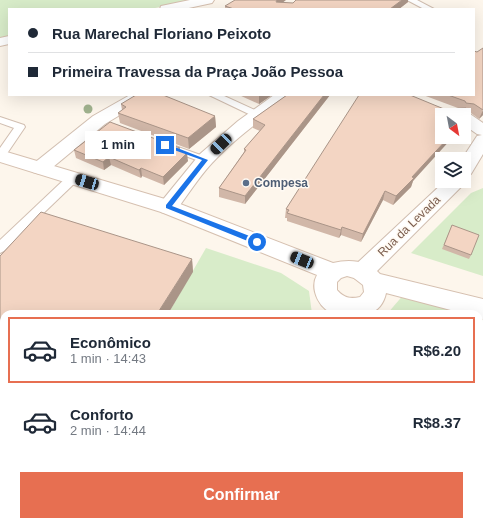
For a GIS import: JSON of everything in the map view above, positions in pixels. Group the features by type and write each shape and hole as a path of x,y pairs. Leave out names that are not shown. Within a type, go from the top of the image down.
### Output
{"main road":[{"path":"177,8 208,0"},
{"path":"40,168 106,123 141,96"},
{"path":"168,207 205,160 256,114 283,96"},
{"path":"471,127 482,141 471,159"},
{"path":"0,156 168,207 332,272"},
{"path":"471,173 483,168"},
{"name":"Rua da Levada","path":"368,276 450,188"},
{"path":"368,276 376,288 376,294 373,300 362,309 346,308 333,302 329,305 324,283 332,272 347,268 368,276 483,310"}],"lane":[{"path":"412,0 428,8"},
{"path":"216,96 256,114"},
{"path":"0,120 20,127 0,156"},
{"path":"155,141 205,160"},
{"path":"0,248 73,178"}],"green space":[{"path":"0,0 195,0 155,8 8,8 8,36 0,38"},
{"path":"483,188 483,276 411,253 471,193"},
{"path":"206,248 281,273 309,291 311,310 170,310"},
{"path":"405,293 458,310 390,310"}],"building":[{"path":"235,0 277,0 276,2 293,3 296,0 402,0 391,8 231,8 225,6"},
{"path":"483,48 483,110 474,104 466,103 465,101 451,96 475,96 475,51 477,52"},
{"path":"134,96 165,96 215,116 188,138 118,113 126,107 121,104"},
{"path":"286,96 323,96 245,196 219,188 246,150 244,149 265,125 253,119"},
{"path":"358,96 412,96 442,108 435,108 435,144 443,144 412,177 414,178 396,196 385,191 363,234 342,227 341,230 287,213 289,210 286,209"},
{"path":"110,122 180,148 177,150 187,153 163,177 141,168 139,170 109,157 103,162 74,150"},
{"path":"41,212 192,259 160,310 0,310 0,256"},
{"path":"452,225 479,235 471,255 444,245"}],"place":[{"name":"Compesa","path":"246,183"}],"route":[{"path":"165,145 205,160 168,207 257,242"}]}
